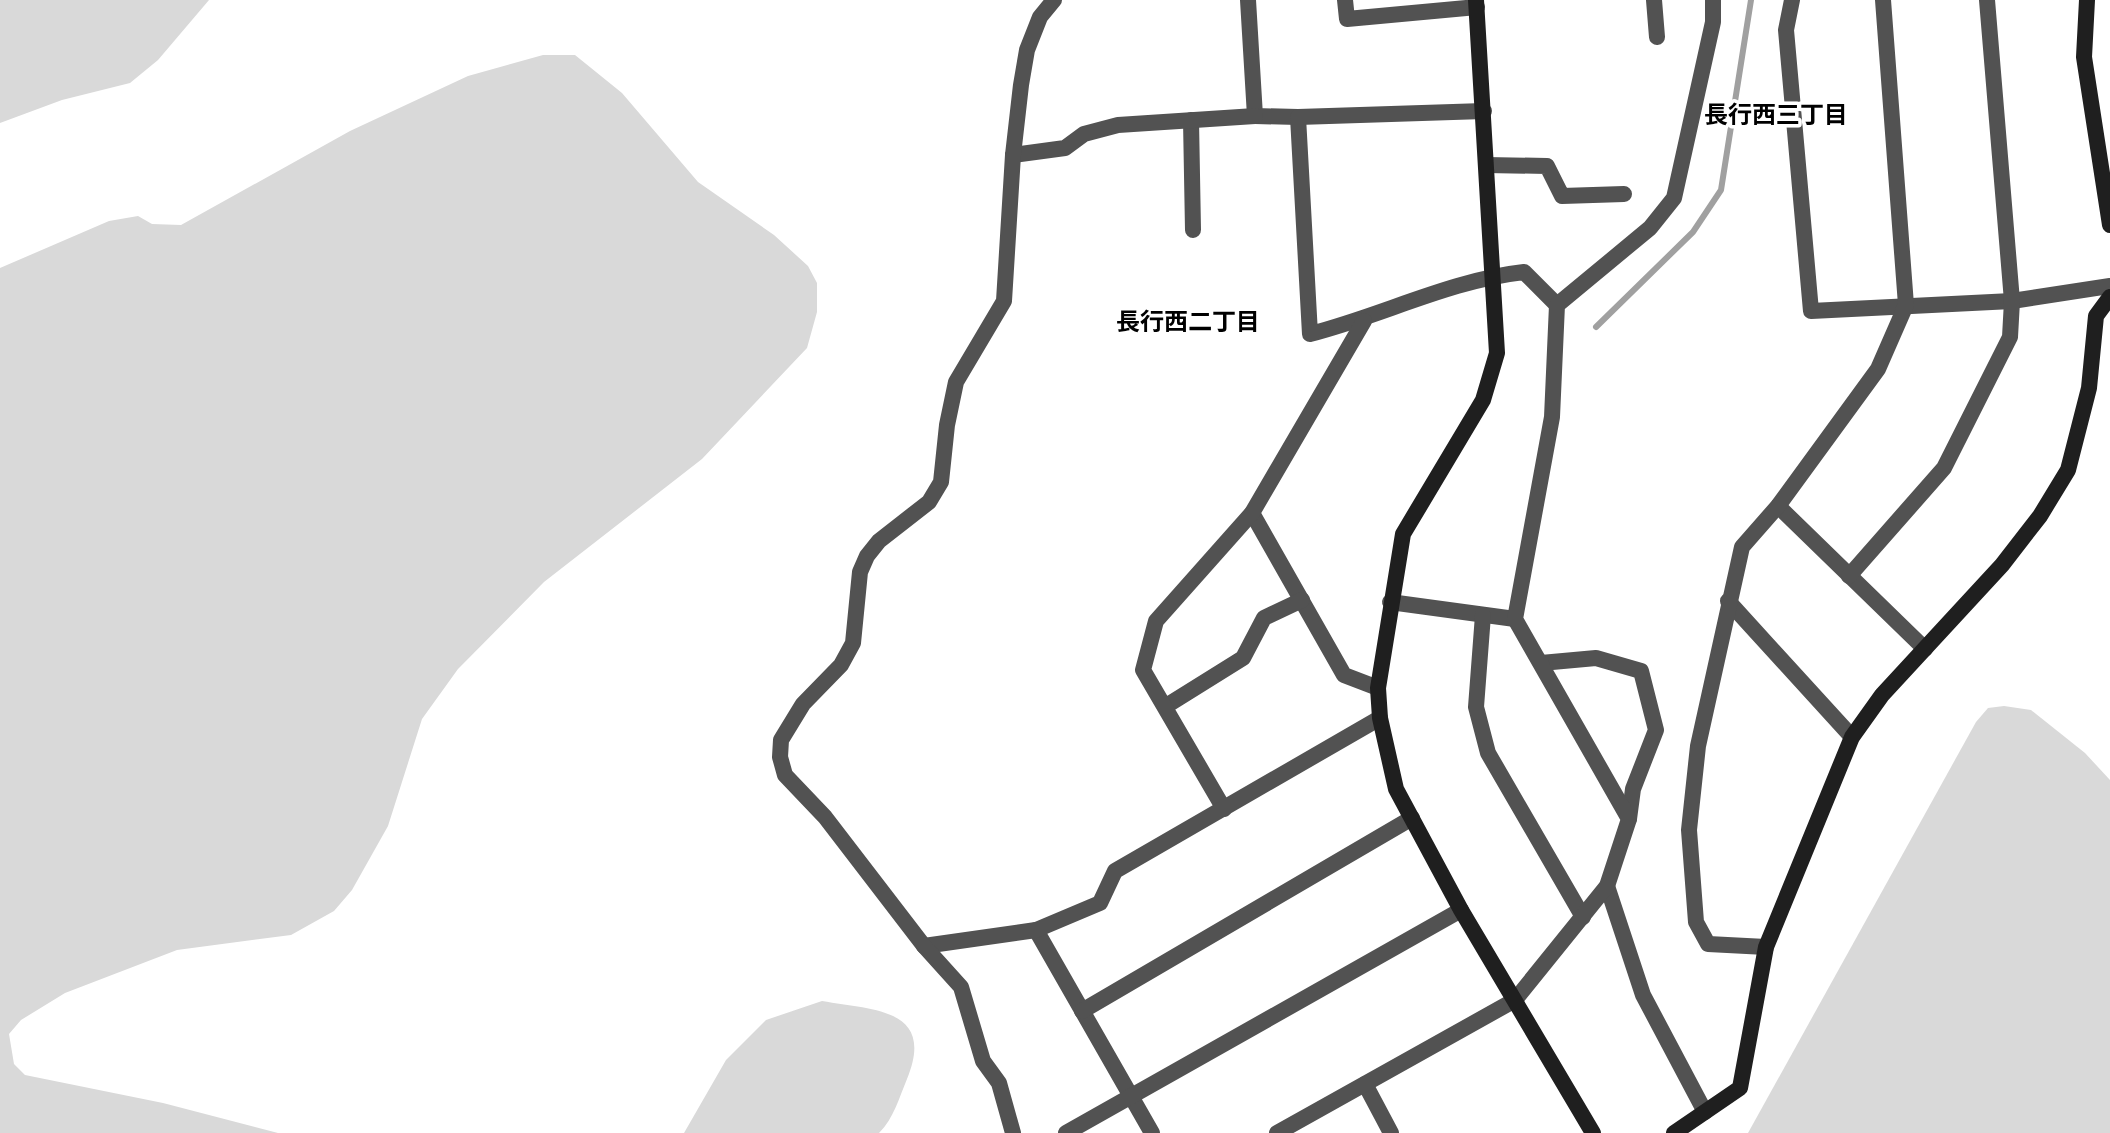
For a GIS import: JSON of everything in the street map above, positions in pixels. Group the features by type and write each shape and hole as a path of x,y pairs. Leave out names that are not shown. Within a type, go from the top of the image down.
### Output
{"street":[{"path":"1013,1133 999,1083 983,1061 961,987 924,946 825,817 785,775 780,757 781,740 803,704 841,665 853,643 860,572 867,556 879,541 929,502 941,482 947,425 956,382 1004,301 1013,155 1027,50 1040,17 1054,0"},
{"path":"1248,0 1255,116"},
{"path":"1345,0 1347,19 1476,4 1497,353 1483,400 1403,534 1378,688 1380,718 1396,789 1461,910 1593,1133"},
{"path":"1654,0 1657,37"},
{"path":"1557,305 1650,228 1674,198 1713,22 1713,0"},
{"path":"1792,0 1786,30 1811,311 2012,301 2110,286"},
{"path":"1766,947 1708,944 1696,922 1689,830 1698,746 1742,547 1778,506 1878,369 1906,305 1883,0"},
{"path":"1849,576 1944,468 2010,337 2012,301 1987,0"},
{"path":"2087,0 2084,57 2107,182 2110,225"},
{"path":"1013,155 1065,148 1084,134 1118,125 1255,116 1484,111"},
{"path":"1298,117 1310,334 1364,321 1492,276 1524,272 1557,305 1552,417 1515,619 1629,819"},
{"path":"1191,120 1193,230"},
{"path":"1486,165 1547,166 1562,196 1624,194"},
{"path":"1674,1133 1740,1088 1766,947 1852,737 1882,695 2002,565 2040,516 2068,470 2089,388 2096,316 2110,297"},
{"path":"1224,809 1143,670 1156,621 1252,513 1364,321"},
{"path":"1778,506 1925,649"},
{"path":"1252,513 1344,675 1378,688"},
{"path":"1166,706 1243,658 1264,618 1302,600"},
{"path":"1728,601 1852,737"},
{"path":"1390,602 1515,619"},
{"path":"1483,615 1476,707 1488,753 1583,917"},
{"path":"1277,1133 1515,1000 1607,886 1629,819 1633,789 1656,730 1641,671 1596,658 1541,663"},
{"path":"924,946 1036,930 1100,903 1115,871 1380,718"},
{"path":"1082,1011 1412,818"},
{"path":"1607,886 1643,995 1705,1112"},
{"path":"1066,1133 1461,910"},
{"path":"1036,930 1152,1133"},
{"path":"1365,1084 1391,1133"}],"shaded area":[{"path":"0,0 209,0 158,60 130,83 62,100 0,123"},
{"path":"543,55 575,55 622,93 698,182 774,235 808,266 817,283 817,312 807,348 702,459 544,582 458,669 422,719 388,826 352,890 334,911 291,935 177,950 65,993 21,1020 9,1034 14,1064 25,1075 163,1103 278,1133 0,1133 0,268 109,221 138,216 152,224 181,225 350,131 468,76"},
{"path":"2004,706 2031,710 2085,753 2110,780 2110,1133 1748,1133 1976,722 1988,708"},
{"path":"822,1001 879,1011 894,1017 906,1025 913,1038 914,1056 907,1079 892,1114 879,1133 684,1133 726,1060 766,1020"}],"waterway":[{"path":"1596,327 1693,232 1721,190 1751,0"}],"district":[{"name":"長行西三丁目","path":"1776,114"},
{"name":"長行西二丁目","path":"1188,321"}]}
